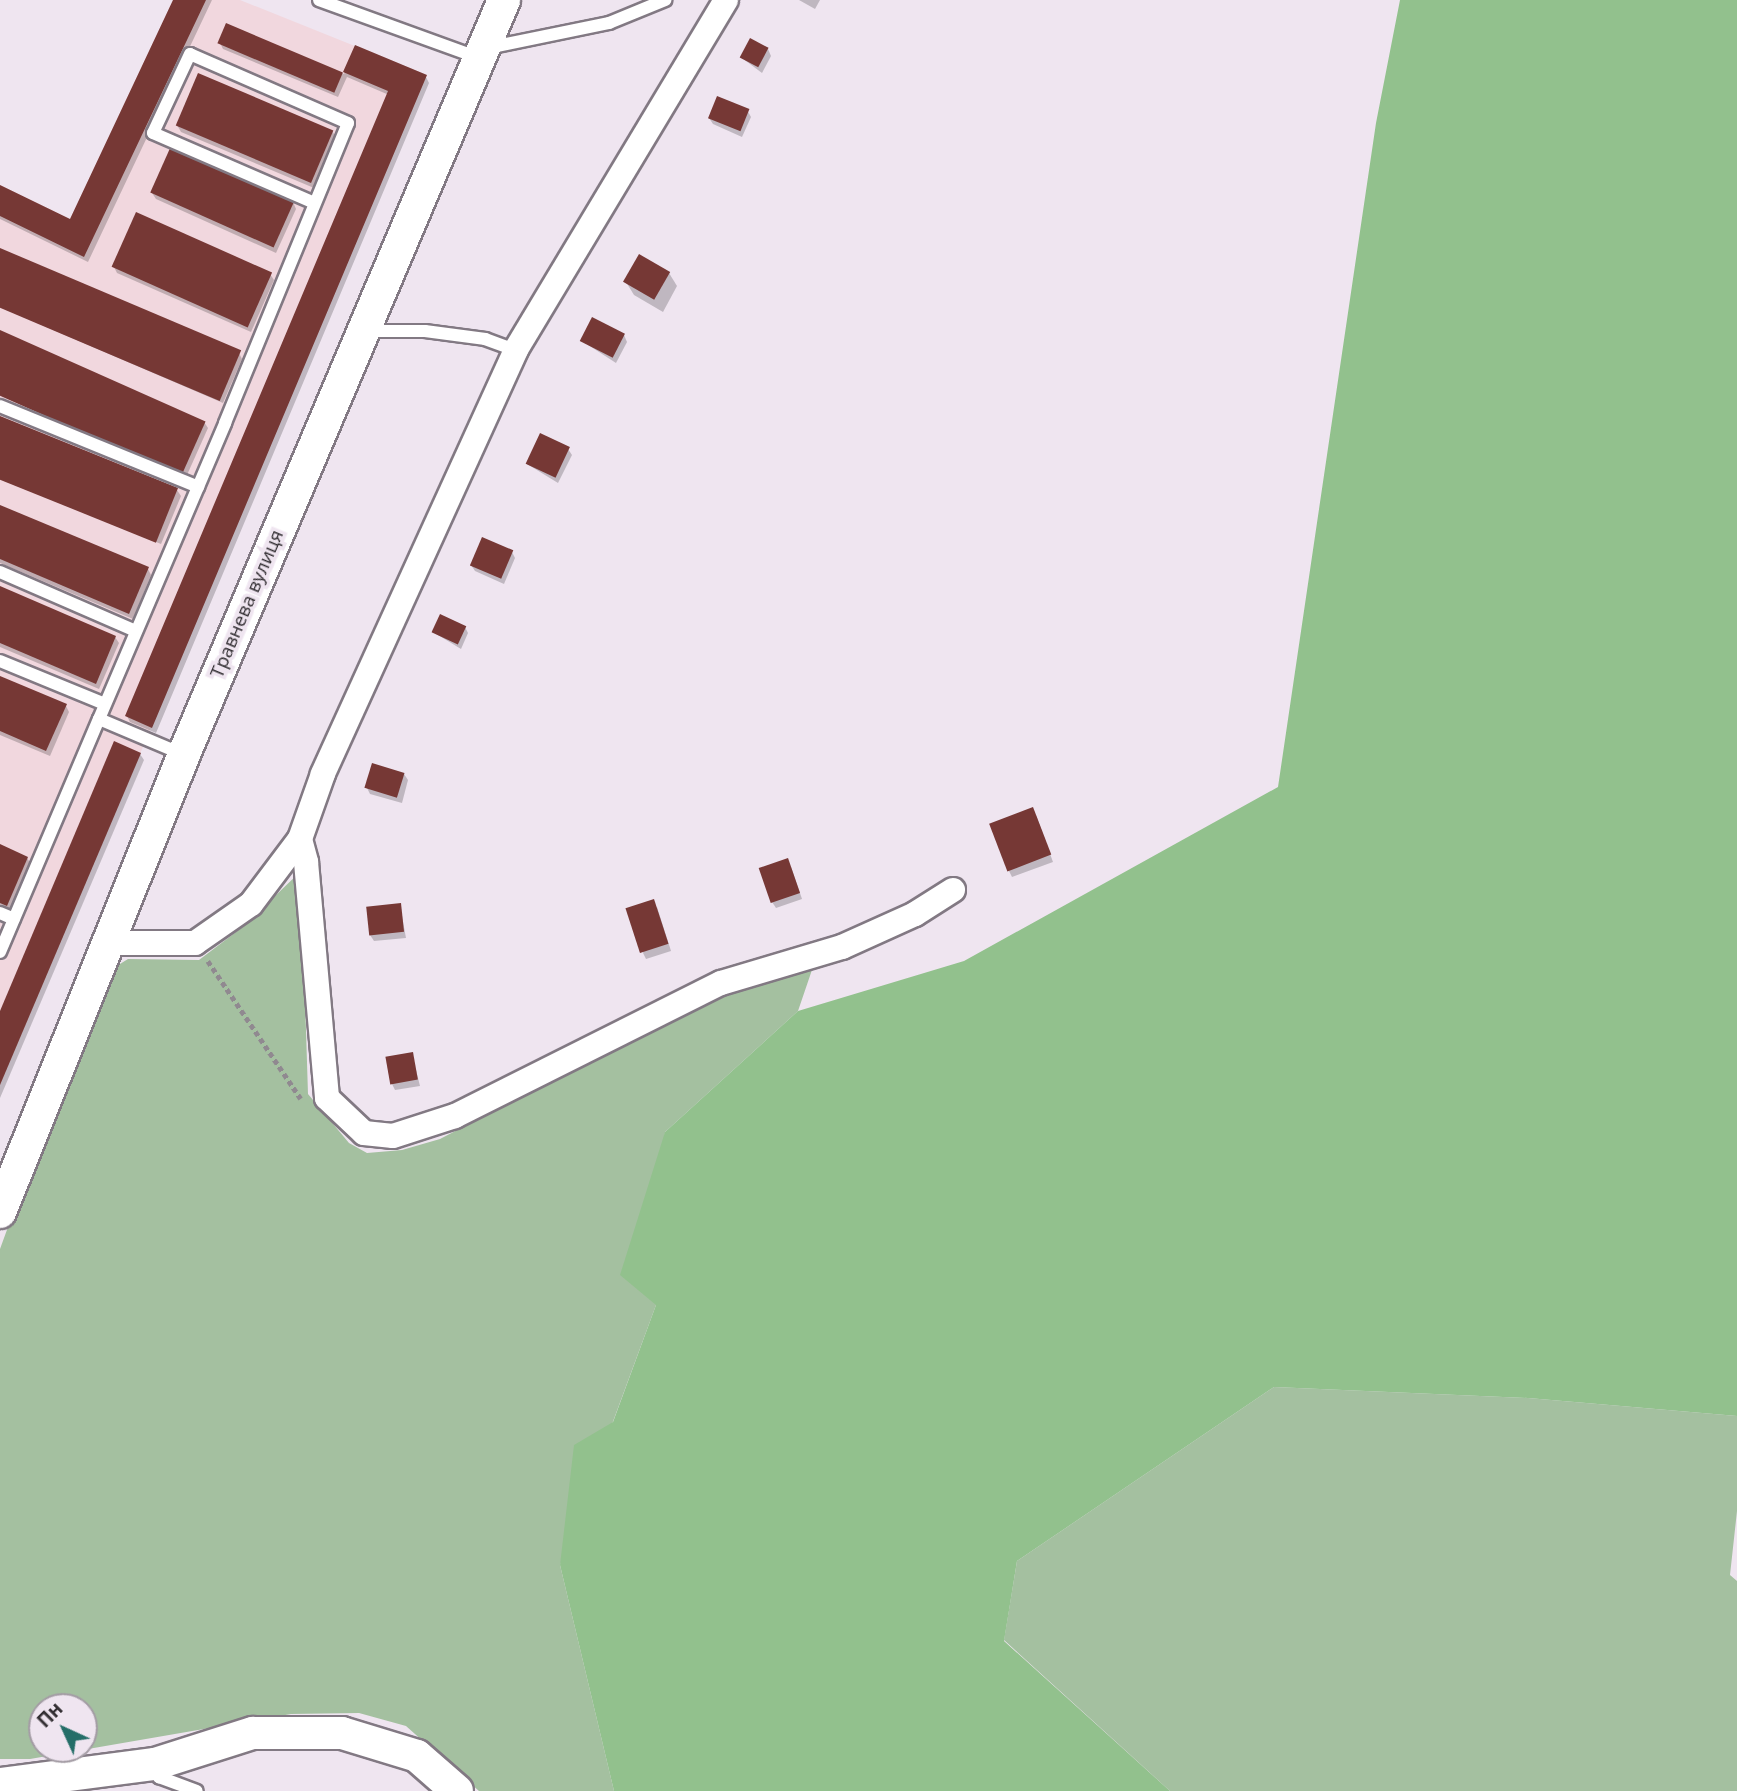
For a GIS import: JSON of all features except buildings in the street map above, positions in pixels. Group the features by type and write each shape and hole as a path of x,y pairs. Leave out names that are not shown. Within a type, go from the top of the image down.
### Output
{"street":[{"name":"Травнева вулиця","path":"0,1212 184,754 504,0"},
{"path":"106,943 195,943 251,904 300,839 328,762 516,350 726,0"},
{"path":"300,839 306,862 327,1098 364,1133 393,1136 455,1116 721,983 842,947 881,931 953,890"},
{"path":"0,1784 155,1764 253,1733 342,1733 417,1756 457,1791"}],"lane":[{"path":"319,0 482,53 609,23 664,0"},
{"path":"0,952 198,487 348,123 190,54 153,133 315,203"},
{"path":"363,331 425,331 485,339 516,350"},
{"path":"0,405 198,487"},
{"path":"0,572 136,631"},
{"path":"0,662 105,704"},
{"path":"99,719 184,754"},
{"path":"0,913 14,919"},
{"path":"155,1764 159,1777 197,1791"}],"path":[{"path":"195,943 306,1105"}],"shaded area":[{"path":"173,0 240,0 427,75 0,1085 0,185 70,219"}],"green space":[{"path":"1400,0 1737,0 1737,1416 1528,1398 1274,1387 1017,1561 1004,1641 1170,1791 614,1791 560,1565 574,1445 613,1422 656,1305 620,1275 665,1132 798,1011 964,961 1278,787 1376,123"},
{"path":"301,871 308,1094 349,1143 367,1153 402,1150 440,1139 692,1008 814,964 798,1011 665,1132 656,1305 560,1565 614,1791 479,1791 406,1726 359,1713 291,1714 98,1747 98,1693 28,1693 28,1759 0,1759 0,1249 99,977 128,959 199,960 244,926"},
{"path":"1274,1387 1528,1398 1737,1416 1737,1511 1730,1575 1737,1581 1737,1791 1170,1791 1004,1640 1017,1561"}]}
